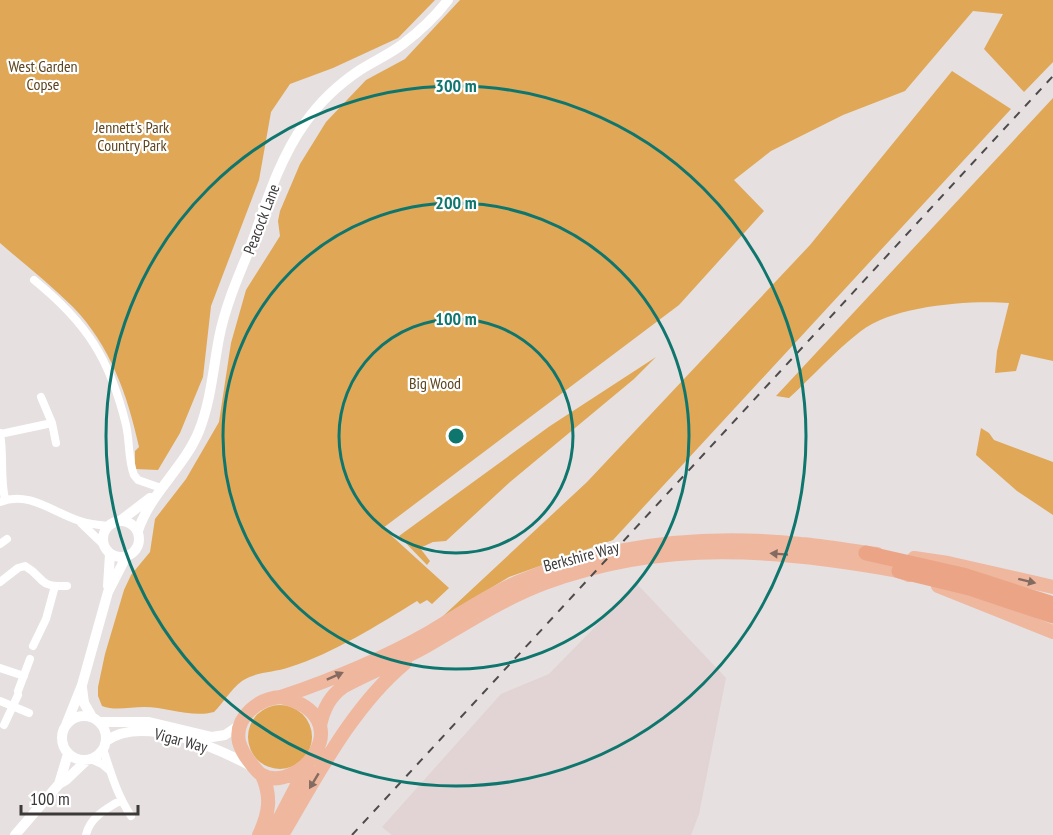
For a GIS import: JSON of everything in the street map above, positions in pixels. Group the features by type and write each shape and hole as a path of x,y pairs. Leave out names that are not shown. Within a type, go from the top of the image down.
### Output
{"highway":[{"name":"Berkshire Way","path":"280,697 314,686 402,647 515,583 592,557 642,547 698,541 801,544 948,563 1053,587"},
{"name":"Berkshire Way","path":"320,726 326,706 338,690 425,646 502,601 544,583 634,559 709,552 763,553 830,559 899,571 1053,632"},
{"path":"866,553 995,584 1053,604"},
{"path":"899,571 969,588 1053,616"},
{"path":"282,835 329,757 369,697 425,646"},
{"path":"259,835 268,813 268,789 240,744 238,735 241,724 256,704 280,697 306,706 315,715 320,726 318,748 271,835"},
{"path":"258,771 282,777 310,762"}],"street":[{"name":"Peacock Lane","path":"138,531 142,518 198,434 209,399 226,309 281,167 296,137 322,102 342,84 422,30 448,0"},
{"path":"34,280 70,312 94,343 115,386 128,432 134,476 160,490"},
{"path":"41,397 52,423 56,443"},
{"path":"52,423 0,434 3,452 0,468 3,500 23,499 35,502 78,521 108,526 120,521 131,523 140,536 138,547 126,557 108,592 82,685 62,733 62,740 68,754 59,784"},
{"name":"Peacock Lane","path":"120,521 160,490"},
{"path":"78,521 115,556 126,557"},
{"path":"108,526 103,535 107,549 108,592"},
{"path":"0,582 18,568 25,566 41,582 55,586 67,586"},
{"path":"33,646 46,619 55,586"},
{"path":"4,725 30,659"},
{"path":"0,668 24,676"},
{"path":"82,685 84,703 104,728 109,770 121,800 132,816"},
{"path":"0,701 29,713"},
{"path":"66,725 75,717 83,715 96,719"},
{"name":"Vigar Way","path":"96,719 148,722 196,735 219,737 241,724"},
{"name":"Vigar Way","path":"105,745 115,735 128,731 153,732 208,747 258,771"},
{"path":"15,835 59,784 89,760 98,756 105,745"},
{"path":"68,754 78,759 102,764 109,770"},
{"path":"86,835 87,828 97,816 121,800"}],"shaded area":[{"path":"637,584 726,678 699,814 691,835 392,835 382,827 501,694 549,674"}],"green space":[{"name":"Jennett's Park Country Park","path":"0,0 435,0 398,38 333,68 290,84 271,112 259,180 211,306 203,377 180,433 158,470 135,469 135,451 139,447 123,390 107,355 86,322 46,282 0,243"},
{"name":"Big Wood","path":"460,0 1053,0 1053,62 1024,92 984,49 1003,14 973,11 905,91 843,115 771,151 734,180 764,211 679,305 383,528 449,588 432,604 427,600 420,604 417,601 323,654 290,667 248,678 234,688 214,712 197,714 153,707 117,709 102,706 98,696 98,687 124,590 131,575 150,552 155,519 186,479 219,422 231,343 246,290 280,236 278,221 280,211 300,164 326,122 366,80 405,59"},
{"path":"952,71 1011,109 613,540 509,577 441,618 587,482 810,245"},
{"path":"1053,98 1053,361 1021,354 1016,371 995,373 997,351 1009,303 932,306 911,310 875,322 842,347 789,398 776,396"},
{"path":"656,357 634,379 510,482 446,541 433,542 420,548 430,561 427,565 399,536 550,426"},
{"path":"981,428 994,440 1053,462 1053,515 1017,491 976,455"},
{"path":"280,705 298,711 306,719 312,737 306,755 298,763 280,769 262,763 254,755 248,737 254,719 262,711"}],"railway":[{"path":"352,835 1053,76"}],"park label":[{"name":"West Garden Copse","path":"43,75"}]}
